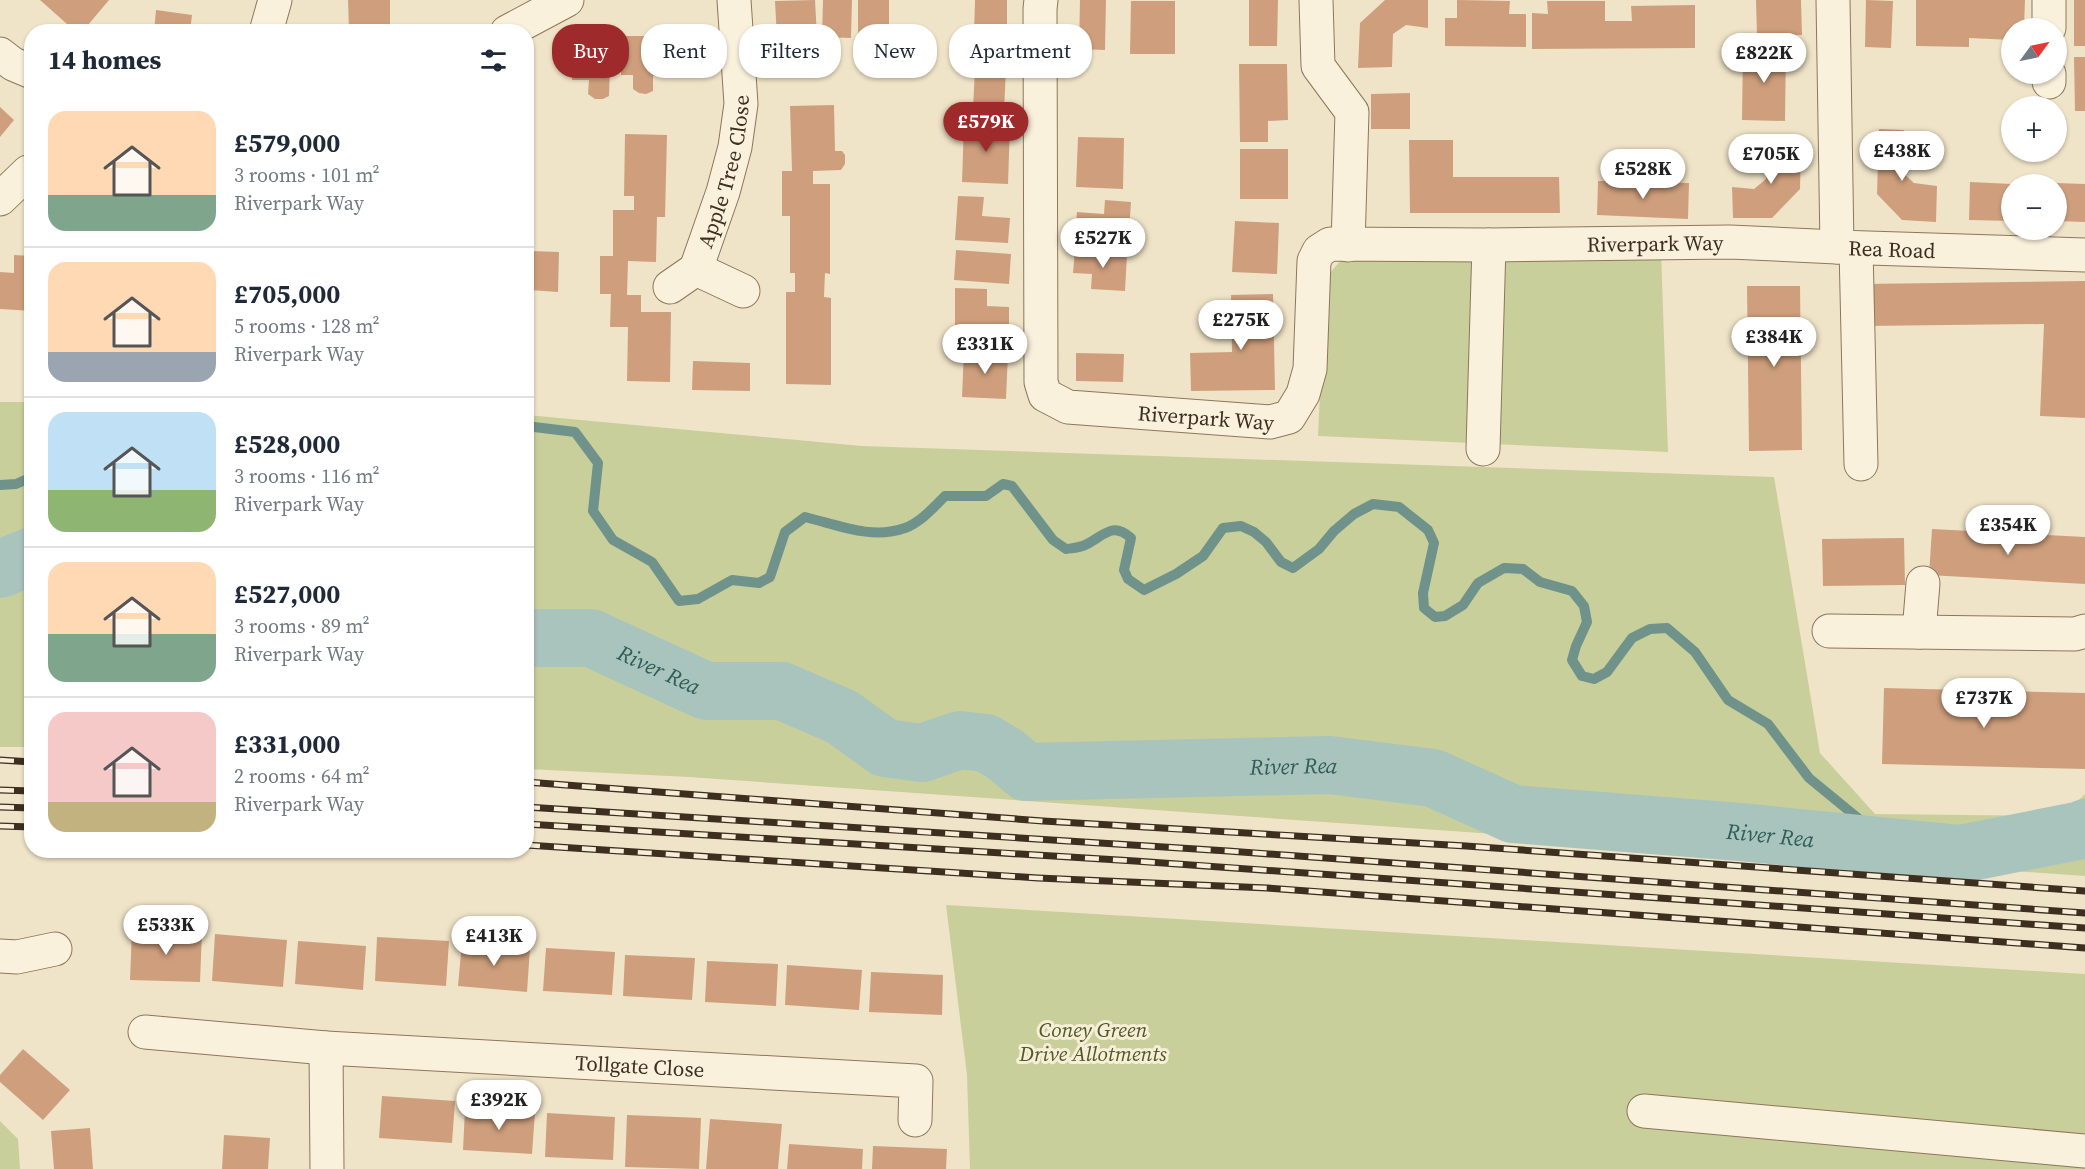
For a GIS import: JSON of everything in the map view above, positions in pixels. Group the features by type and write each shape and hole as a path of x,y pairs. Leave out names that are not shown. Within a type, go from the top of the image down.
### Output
{"street":[{"path":"268,24 275,0"},
{"path":"522,24 567,0"},
{"name":"Apple Tree Close","path":"670,287 696,269 723,192 735,147 741,104 734,0"},
{"name":"Riverpark Way","path":"1041,0 1041,382 1045,395 1068,407 1270,422 1288,417 1303,394 1310,369 1314,261 1318,251 1330,244 1730,242 1846,248"},
{"path":"1316,0 1318,66 1352,112 1348,244"},
{"name":"Rea Road","path":"1833,0 1846,248 2085,255"},
{"path":"2049,0 2049,18"},
{"path":"0,54 24,69"},
{"path":"0,199 24,176"},
{"path":"1483,449 1489,245"},
{"path":"1846,248 1861,464"},
{"name":"Apple Tree Close","path":"696,269 743,291"},
{"path":"1919,632 1923,583"},
{"path":"1830,631 2075,634 2085,631"},
{"path":"0,956 16,957 55,949"},
{"name":"Tollgate Close","path":"145,1032 326,1048 916,1081 915,1120"},
{"path":"326,1048 327,1169"},
{"path":"1644,1111 2085,1151"}],"green space":[{"path":"1661,251 1668,452 1318,436 1325,279 1341,260"},
{"path":"0,402 24,402 24,747 0,747"},
{"path":"534,416 862,446 1774,477 1820,753 1875,814 2063,816 2085,794 2085,876 689,777 534,769"},
{"name":"Coney Green Drive Allotments","path":"946,905 2085,974 2085,1169 970,1169 967,1075"},
{"path":"0,1121 18,1139 20,1169 0,1169"}],"building":[{"path":"40,0 109,0 89,24 67,24"},
{"path":"348,0 390,0 390,24 349,24"},
{"path":"815,0 816,24 776,24 775,1"},
{"path":"823,0 852,0 851,38 841,38 841,24 822,24"},
{"path":"858,0 889,0 889,24 858,24"},
{"path":"975,0 1007,0 1007,24 974,24"},
{"path":"1080,0 1106,0 1105,50 1092,50 1092,24 1080,24"},
{"path":"1249,0 1278,0 1277,46 1249,46"},
{"path":"1385,0 1428,0 1428,28 1406,25 1393,34 1392,67 1358,68 1360,23"},
{"path":"1457,0 1510,1 1509,14 1526,14 1526,47 1445,46 1445,18 1457,18"},
{"path":"1756,0 1801,0 1802,35 1757,36"},
{"path":"1866,0 1893,1 1891,48 1865,47"},
{"path":"1916,0 2025,0 2024,18 2001,18 2001,39 1969,38 1969,47 1916,46"},
{"path":"2074,0 2085,0 2085,46 2074,46"},
{"path":"1131,1 1175,1 1175,54 1130,54"},
{"path":"1547,1 1605,1 1605,21 1632,21 1631,6 1695,5 1695,48 1532,49 1532,13 1548,14"},
{"path":"156,10 192,15 191,24 155,24"},
{"path":"629,36 641,36 641,78 653,78 653,91 646,94 633,89 633,75 629,75"},
{"path":"1743,46 1786,48 1785,121 1742,120"},
{"path":"2074,57 2085,57 2085,111 2075,111"},
{"path":"1239,64 1287,64 1288,120 1268,121 1268,142 1240,142"},
{"path":"572,78 610,78 609,96 595,99 588,94 589,80 572,80"},
{"path":"975,78 1006,78 1004,110 973,109"},
{"path":"1410,93 1410,129 1371,129 1371,94"},
{"path":"834,105 835,151 842,151 845,155 845,164 841,170 813,171 813,184 830,184 830,274 825,273 824,297 831,298 831,385 786,384 786,292 795,292 795,273 790,273 790,216 782,216 782,171 792,171 790,106"},
{"path":"0,107 14,120 0,137"},
{"path":"964,123 1010,125 1008,184 962,182"},
{"path":"1879,129 1904,130 1903,173 1914,183 1937,186 1936,222 1902,220 1877,194"},
{"path":"625,134 667,135 665,217 657,217 656,262 628,261 627,295 641,295 641,312 671,312 670,382 627,381 628,327 610,327 611,294 600,294 600,256 613,256 613,210 634,210 634,196 624,196"},
{"path":"1078,137 1124,138 1123,189 1076,187"},
{"path":"1409,140 1453,140 1453,177 1559,177 1560,213 1410,213"},
{"path":"1801,145 1800,189 1772,218 1733,218 1732,187 1754,189 1766,179 1767,146"},
{"path":"1240,149 1288,149 1288,199 1240,199"},
{"path":"1598,181 1689,183 1688,219 1597,215"},
{"path":"1970,182 2001,183 2001,221 1969,220"},
{"path":"2067,183 2085,184 2085,222 2067,221"},
{"path":"958,196 984,197 982,216 1010,218 1008,243 955,240"},
{"path":"1105,200 1131,202 1128,247 1074,244 1077,212 1104,214"},
{"path":"1235,221 1279,223 1277,274 1232,272"},
{"path":"956,250 1011,254 1009,284 954,280"},
{"path":"1075,250 1127,254 1125,291 1091,289 1092,274 1073,273"},
{"path":"534,251 559,252 558,292 534,290"},
{"path":"14,255 24,256 24,310 0,309 0,272 14,273"},
{"path":"2085,281 2085,418 2040,416 2044,324 1864,326 1863,284"},
{"path":"1747,286 1800,286 1802,450 1749,451"},
{"path":"955,288 987,289 987,306 1009,307 1009,335 955,334"},
{"path":"1273,294 1275,390 1191,391 1190,353 1232,352 1231,295"},
{"path":"964,351 1008,353 1006,399 962,397"},
{"path":"1076,353 1124,354 1123,382 1076,381"},
{"path":"693,361 750,363 750,391 692,390"},
{"path":"1932,529 2085,537 2085,584 1929,575"},
{"path":"1904,538 1905,585 1823,586 1822,539"},
{"path":"1884,688 2085,693 2085,769 1882,764"},
{"path":"132,929 202,931 200,982 130,980"},
{"path":"215,934 287,940 283,987 212,981"},
{"path":"377,937 449,941 446,986 375,981"},
{"path":"298,941 366,946 363,990 295,984"},
{"path":"462,942 530,948 527,992 458,986"},
{"path":"546,948 615,952 612,995 543,991"},
{"path":"625,955 695,958 692,1000 623,996"},
{"path":"707,961 778,964 776,1006 705,1002"},
{"path":"787,965 862,970 859,1010 785,1005"},
{"path":"871,972 943,975 942,1015 869,1012"},
{"path":"23,1049 70,1090 43,1120 0,1082 0,1075"},
{"path":"382,1096 455,1101 452,1143 379,1138"},
{"path":"465,1109 535,1112 532,1154 463,1150"},
{"path":"547,1113 615,1117 613,1160 545,1157"},
{"path":"627,1115 701,1118 699,1169 625,1167"},
{"path":"710,1119 782,1124 778,1169 706,1169"},
{"path":"90,1128 93,1169 54,1169 51,1131"},
{"path":"224,1135 270,1138 268,1169 222,1169"},
{"path":"789,1144 863,1149 862,1169 787,1169"},
{"path":"873,1146 947,1149 946,1169 872,1169"}],"waterway":[{"path":"534,427 575,432 598,463 593,511 613,540 652,562 679,601 698,599 732,580 759,583 770,577 785,532 805,517 855,530 893,531 916,522 945,496 986,496 1003,484 1012,486 1053,540 1066,549 1083,546 1113,530 1131,538 1124,570 1128,579 1144,590 1176,574 1203,556 1223,528 1241,526 1254,532 1266,542 1281,562 1293,568 1319,549 1334,531 1354,514 1373,504 1399,507 1428,530 1434,543 1423,593 1424,608 1435,617 1445,616 1463,605 1478,583 1504,568 1523,569 1540,582 1572,591 1584,606 1587,622 1572,660 1582,676 1594,679 1607,672 1632,638 1650,629 1667,628 1695,652 1728,700 1768,724 1809,778 1870,828 1961,854"},
{"path":"0,485 16,484 24,480"},
{"name":"River Rea","path":"0,569 24,559"},
{"name":"River Rea","path":"534,638 591,638 706,691 782,691 842,717 885,748 922,753 960,740 986,743 1006,755 1026,772 1330,765 1433,778 1513,814 1740,832 1961,854 2085,828"}],"railway":[{"path":"0,760 24,762"},
{"path":"534,783 1043,821 1466,846 2085,891"},
{"path":"0,790 24,791"},
{"path":"0,807 24,808"},
{"path":"534,808 1228,851 2085,913"},
{"path":"534,824 1135,861 2085,928"},
{"path":"0,826 24,827"},
{"path":"534,846 1038,878 1267,888 2085,948"}]}
